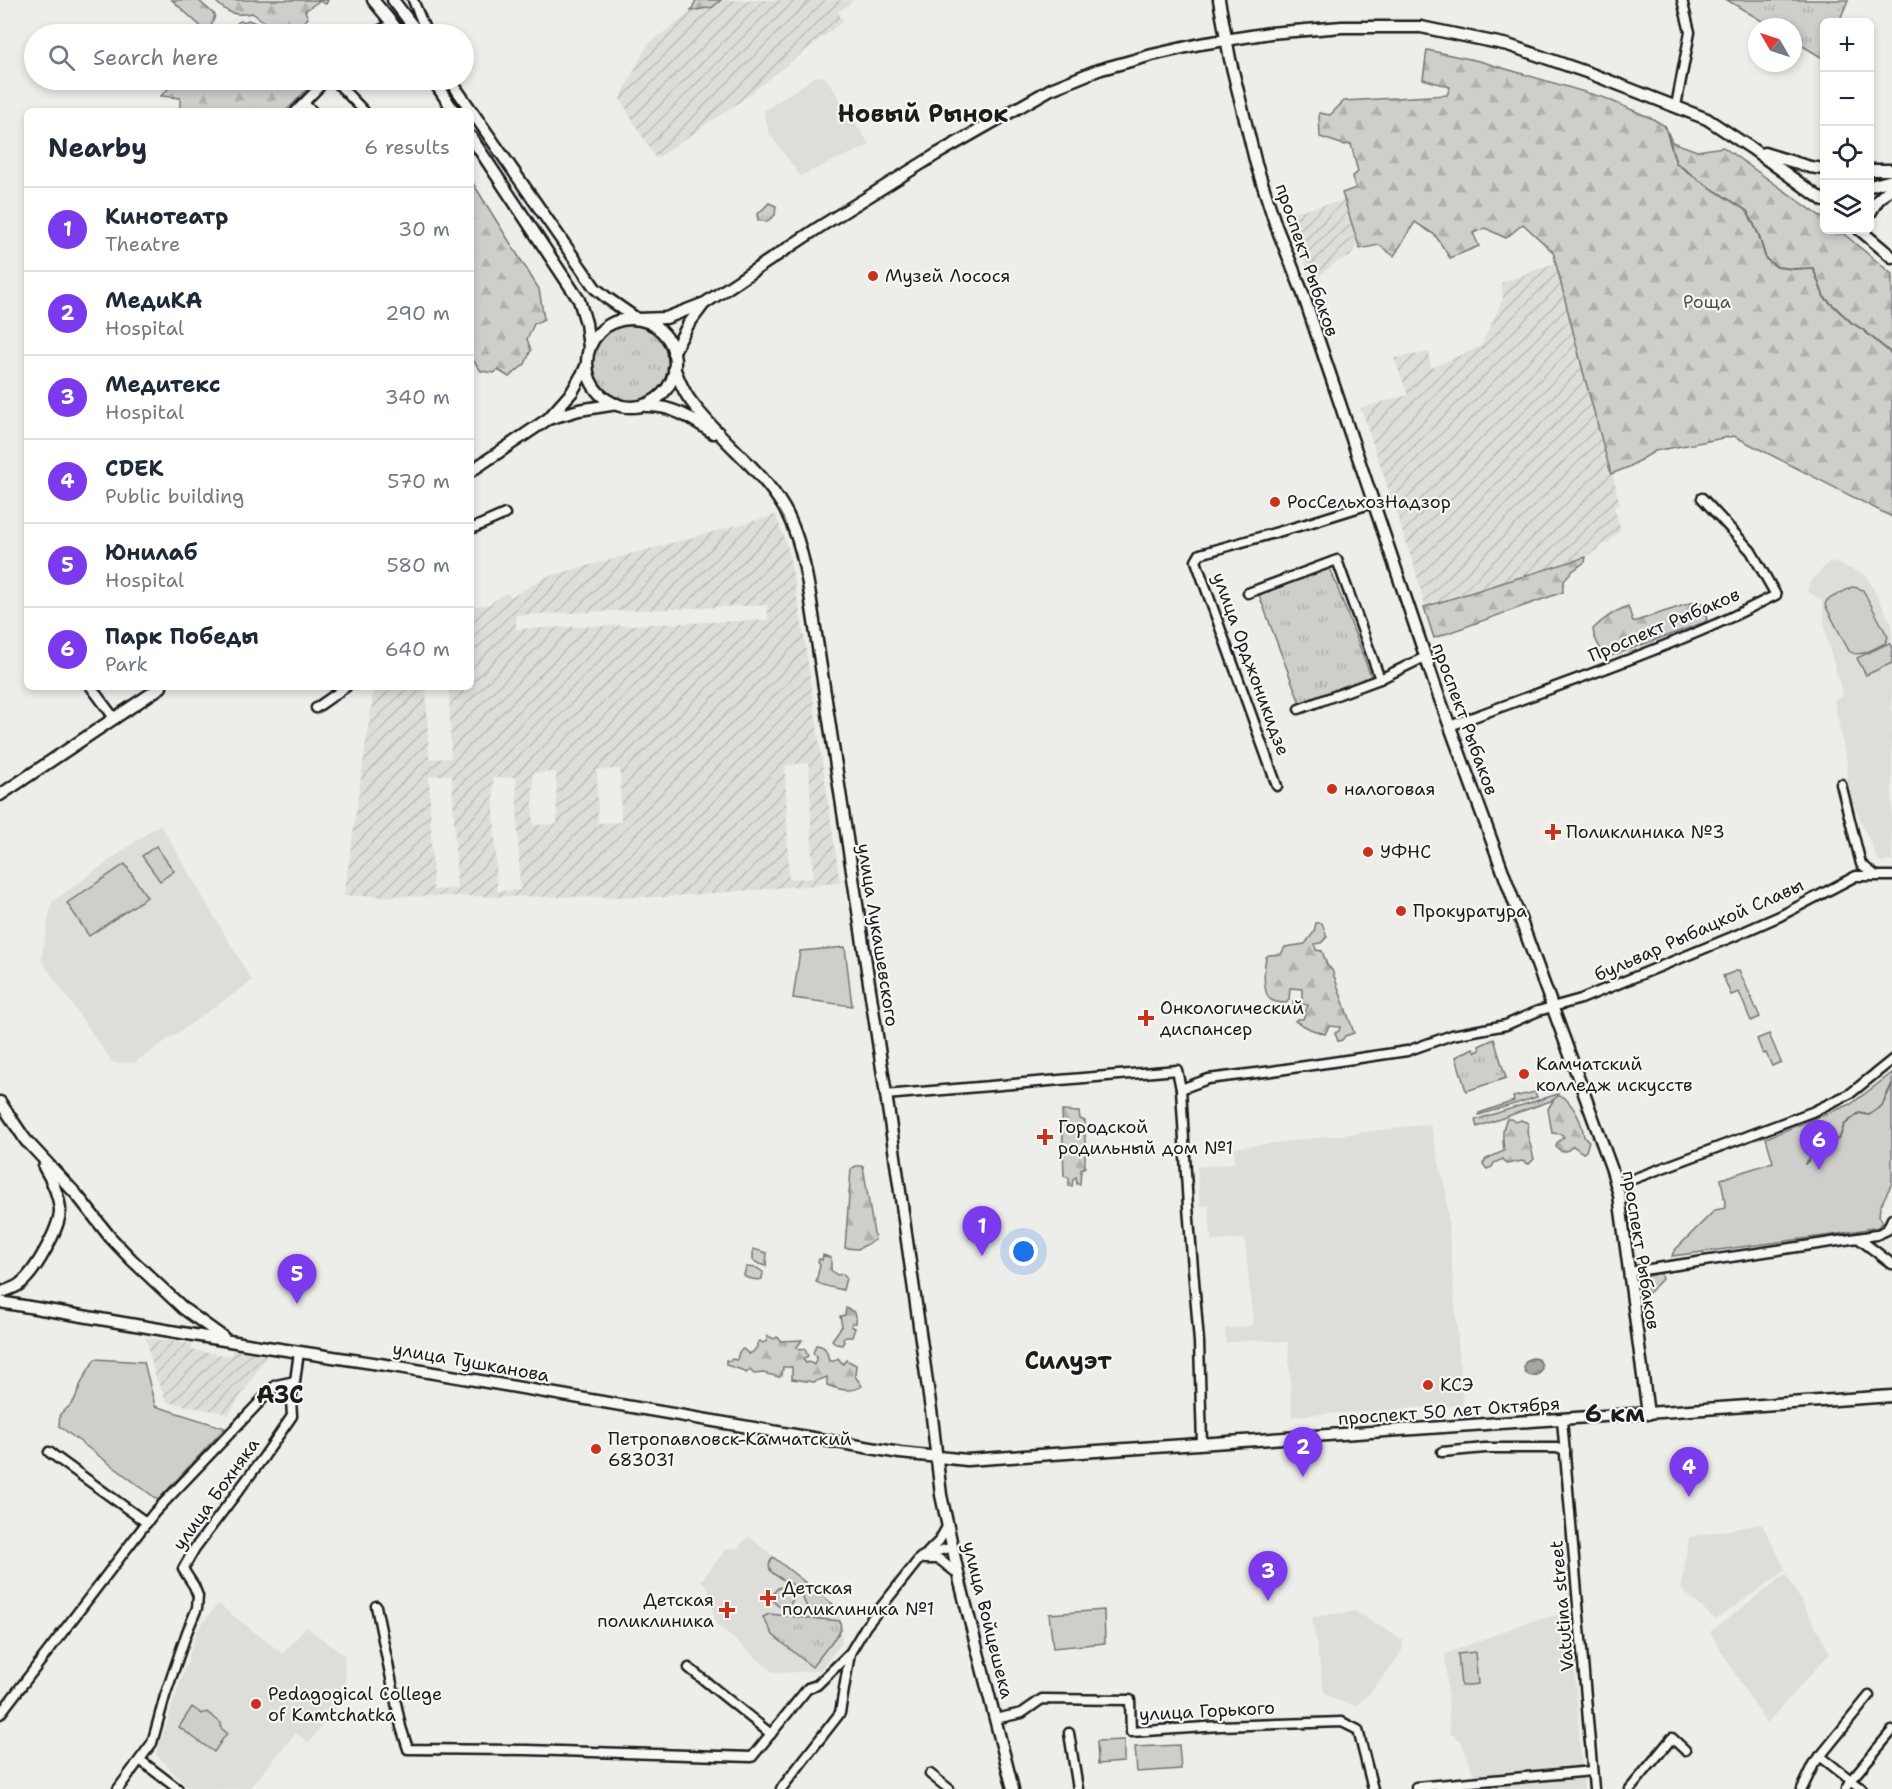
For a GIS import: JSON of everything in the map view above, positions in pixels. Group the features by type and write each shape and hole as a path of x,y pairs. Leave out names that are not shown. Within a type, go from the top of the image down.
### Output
{"main road":[{"path":"373,0 394,24"},
{"path":"393,0 411,24"},
{"name":"проспект Рыбаков","path":"1219,0 1226,40 1256,164 1276,226 1302,291 1425,657 1617,1185 1648,1414"},
{"path":"588,351 594,338 604,328 624,320 666,318 705,303 821,226 952,144 1051,89 1098,69 1152,54 1270,33 1342,27 1421,27 1508,45 1589,73 1707,119 1820,197"},
{"path":"440,90 452,108"},
{"path":"457,90 470,108"},
{"path":"474,114 596,288 637,320 649,323 668,340 673,353 674,368 671,380 663,392 652,401 628,407 604,398 595,387 586,362"},
{"path":"474,141 579,300 589,335 584,371 572,392 548,419 474,469"},
{"path":"1751,148 1820,168"},
{"path":"1874,172 1892,170"},
{"path":"1874,185 1892,180"},
{"path":"1874,206 1892,187"},
{"path":"1865,234 1892,257"},
{"path":"1871,234 1879,245"},
{"path":"673,353 688,325 705,303"},
{"name":"улица Лукашевского","path":"674,368 689,399 783,507 802,555 810,595 885,1095 936,1458"},
{"path":"548,419 579,410 617,404"},
{"name":"улица Лукашевского","path":"639,406 676,411 726,442"},
{"path":"0,795 156,690"},
{"path":"0,1102 52,1180 59,1204 59,1219 47,1246 21,1284 0,1293"},
{"path":"24,1137 128,1256 184,1309 225,1339"},
{"name":"улица Тушканова","path":"0,1302 299,1352 399,1366 936,1458"},
{"name":"проспект 50 лет Октября","path":"936,1458 976,1461 1892,1396"},
{"name":"улица Войцешека","path":"936,1458 940,1495 947,1527 1013,1789"}],"street":[{"path":"413,0 423,24"},
{"path":"1676,106 1690,32 1682,0"},
{"path":"299,108 316,90"},
{"path":"344,90 361,108"},
{"path":"304,103 309,108"},
{"name":"Проспект Рыбаков","path":"1450,726 1602,670 1715,625 1776,595 1752,551 1702,498"},
{"name":"улица Орджоникидзе","path":"1277,786 1196,561 1200,554 1373,503"},
{"path":"474,528 505,514"},
{"path":"1248,593 1337,560 1380,680"},
{"path":"1299,709 1380,680 1425,657"},
{"path":"93,690 114,719"},
{"path":"316,708 342,690"},
{"path":"1841,784 1861,864 1875,875"},
{"name":"бульвар Рыбацкой Славы","path":"1181,1089 1208,1078 1407,1051 1452,1035 1506,1025 1538,1011 1581,999 1757,926 1856,876 1892,876"},
{"path":"1617,1185 1812,1112 1851,1093 1892,1060"},
{"path":"885,1095 1177,1070 1181,1089 1199,1342 1202,1444"},
{"path":"1630,1272 1858,1238 1887,1230 1892,1218"},
{"path":"1858,1238 1890,1263"},
{"name":"улица Бохняка","path":"118,1789 152,1743 187,1632 197,1608 198,1596 183,1569 195,1548 292,1416 291,1400 299,1352"},
{"name":"улица Бохняка","path":"0,1714 147,1523 276,1385 295,1381"},
{"name":"Vatutina street","path":"1562,1419 1594,1789"},
{"path":"1442,1452 1485,1448 1557,1448 1565,1451"},
{"path":"49,1452 147,1523"},
{"path":"376,1606 401,1727 408,1749 752,1757 808,1688 817,1685 850,1653 866,1626 915,1563 939,1541 947,1527"},
{"path":"925,1555 952,1547"},
{"path":"915,1563 939,1558 958,1574"},
{"path":"781,1789 840,1713 850,1653"},
{"path":"689,1668 771,1734"},
{"path":"1802,1789 1814,1764 1869,1696"},
{"name":"улица Горького","path":"996,1719 1022,1713 1042,1699 1096,1699 1130,1700 1131,1732 1342,1722 1358,1730 1373,1789"},
{"path":"1846,1789 1892,1731"},
{"path":"1069,1733 1078,1789"},
{"path":"1630,1789 1672,1738 1685,1750"},
{"path":"1820,1756 1862,1789"},
{"path":"140,1760 178,1789"},
{"path":"1416,1787 1592,1770"},
{"path":"930,1774 949,1789"}],"shaded area":[{"path":"723,0 851,0 852,2 838,12 843,21 745,98 656,159 620,99 647,45 692,11 714,8"},
{"path":"816,76 826,78 870,145 800,176 769,133 764,111"},
{"path":"1346,200 1358,243 1350,257 1338,261 1311,282 1290,213"},
{"path":"1560,261 1620,505 1614,507 1621,530 1586,557 1425,605 1361,408 1408,395 1394,358 1429,352 1431,368 1481,346 1503,299 1501,283"},
{"path":"776,515 788,549 803,630 840,883 663,897 344,896 374,690 426,690 429,759 451,758 449,690 474,690 474,607 490,604 506,593 511,597 546,577","holes":["767,605 768,620 516,629 516,615","809,763 813,878 789,879 785,765","620,769 621,822 598,823 597,770","556,772 557,824 533,825 533,773","452,775 457,889 433,890 429,776","516,777 520,890 497,891 493,778"]},
{"path":"1830,561 1866,575 1892,624 1892,861 1879,862 1846,788 1847,764 1834,700 1843,696 1826,636 1822,600 1807,591 1809,583"},
{"path":"160,824 252,981 134,1063 113,1063 41,960 52,902"},
{"path":"1430,1124 1446,1192 1463,1405 1292,1416 1288,1342 1255,1340 1226,1343 1225,1329 1253,1325 1245,1239 1211,1241 1209,1206 1200,1206 1197,1167 1235,1163 1234,1148"},
{"path":"146,1338 192,1344 192,1350 231,1356 233,1349 267,1356 229,1414 167,1402 154,1373"},
{"path":"1762,1524 1786,1570 1716,1620 1681,1589 1689,1537"},
{"name":"Детская поликлиника №1","path":"748,1536 839,1609 842,1643 819,1671 774,1673 716,1624 708,1587 701,1581 726,1549 738,1548"},
{"path":"1786,1574 1830,1653 1766,1724 1710,1632"},
{"name":"Pedagogical College of Kamtchatka","path":"218,1604 283,1654 306,1627 344,1655 347,1692 309,1743 296,1733 249,1789 194,1789 186,1786 156,1754 198,1629"},
{"path":"1355,1611 1403,1640 1402,1650 1392,1666 1356,1706 1333,1699 1324,1692 1312,1617"},
{"path":"1570,1613 1582,1770 1475,1777 1461,1741 1450,1733 1445,1654 1528,1622"},
{"path":"1583,1775 1584,1789 1494,1789 1493,1786"}],"green space":[{"path":"172,0 198,0 215,15 212,24 198,24"},
{"path":"214,0 328,0 326,4 319,1 305,11 308,18 302,24 268,24 252,13 240,14 222,8"},
{"path":"696,0 721,0 713,7 691,11"},
{"path":"1727,0 1848,0 1841,18 1820,18 1820,57 1802,46 1802,18 1757,18"},
{"path":"248,20 258,24 236,24 240,21"},
{"name":"Роща","path":"1427,50 1479,61 1605,98 1653,119 1665,126 1672,142 1697,151 1723,147 1820,216 1820,234 1844,234 1892,274 1892,517 1734,436 1655,451 1629,467 1611,474 1553,252 1523,224 1506,238 1485,228 1473,233 1479,246 1450,258 1435,235 1415,222 1394,256 1379,245 1360,249 1342,193 1356,188 1352,177 1358,172 1351,144 1344,145 1320,137 1319,113 1330,115 1344,101 1447,95 1450,87 1423,79"},
{"path":"167,90 306,90 289,108 180,108 180,98 161,96"},
{"path":"474,185 539,289 544,319 534,324 527,339 531,350 525,364 509,377 498,370 494,373 481,371 474,361"},
{"path":"769,203 776,206 775,215 766,222 758,220 757,215"},
{"path":"631,325 646,328 658,336 666,348 669,363 666,378 658,390 646,398 631,401 616,398 604,390 596,378 593,363 596,348 604,336 616,328"},
{"path":"1586,557 1585,562 1566,578 1563,592 1434,638 1424,607"},
{"path":"1330,568 1372,679 1301,706 1259,595"},
{"path":"1852,587 1863,590 1888,637 1885,643 1858,654 1849,651 1825,605 1827,600"},
{"path":"1700,600 1707,619 1705,622 1617,654 1610,656 1603,654 1594,636 1593,629 1597,625 1628,606 1633,622"},
{"path":"1889,643 1892,648 1892,663 1866,675 1857,658"},
{"path":"156,846 174,871 160,881 142,856"},
{"path":"125,864 147,897 89,936 67,903"},
{"path":"1316,923 1322,923 1327,937 1321,943 1315,944 1316,950 1322,951 1327,965 1332,970 1354,1033 1338,1041 1335,1033 1340,1027 1329,1026 1325,1034 1295,1021 1303,1019 1308,1005 1302,1004 1297,1009 1293,1006 1293,1001 1302,1001 1302,989 1290,988 1289,1000 1286,1003 1271,1000 1266,992 1264,973 1266,957 1281,954 1285,947 1305,944 1314,932"},
{"path":"845,947 852,1006 793,998 800,951"},
{"path":"1739,970 1760,1017 1751,1021 1739,992 1731,995 1723,976"},
{"path":"1769,1034 1781,1062 1772,1066 1766,1053 1763,1054 1757,1039"},
{"path":"1494,1039 1506,1078 1466,1091 1456,1057 1473,1048 1476,1052 1480,1050 1479,1046"},
{"path":"1892,1073 1892,1183 1880,1207 1879,1216 1883,1222 1878,1227 1672,1256 1674,1251 1715,1210 1726,1208 1721,1179 1773,1162 1766,1138 1851,1104"},
{"path":"1535,1092 1537,1097 1479,1115 1479,1113 1514,1101 1513,1097"},
{"path":"1558,1094 1559,1098 1477,1127 1475,1120"},
{"path":"1558,1096 1564,1097 1575,1111 1584,1137 1589,1141 1583,1153 1573,1146 1562,1152 1556,1147 1564,1137 1561,1134 1552,1133 1548,1109"},
{"path":"1062,1111 1079,1112 1080,1119 1085,1121 1085,1167 1081,1169 1080,1184 1077,1184 1076,1177 1073,1179 1072,1186 1069,1186 1069,1178 1064,1176"},
{"path":"1507,1119 1528,1123 1527,1132 1534,1159 1529,1164 1522,1161 1507,1164 1503,1159 1487,1169 1483,1164 1486,1159 1504,1151 1503,1131"},
{"path":"863,1166 875,1240 858,1249 845,1248 851,1169"},
{"path":"753,1249 767,1253 766,1266 753,1260"},
{"path":"823,1255 831,1258 831,1270 837,1275 843,1274 846,1278 843,1290 816,1282 820,1265 818,1262 819,1259 822,1260"},
{"path":"746,1267 757,1268 763,1272 762,1279 747,1278 744,1275"},
{"path":"1661,1274 1662,1279 1648,1294 1646,1277"},
{"path":"846,1308 856,1315 856,1323 852,1323 851,1326 855,1328 852,1337 843,1339 842,1345 836,1344 832,1340 842,1326 840,1316 845,1315"},
{"path":"767,1336 775,1339 777,1337 780,1341 802,1340 797,1347 799,1350 805,1349 808,1356 803,1359 806,1363 814,1365 817,1357 813,1353 816,1345 822,1347 826,1350 829,1361 838,1358 843,1364 846,1360 856,1365 855,1376 862,1386 844,1390 827,1385 827,1377 814,1382 792,1379 792,1367 783,1367 782,1375 779,1377 763,1373 754,1374 750,1370 746,1373 726,1365 726,1360 737,1360 739,1352 743,1349 749,1354 753,1352 760,1341 763,1343 767,1341"},
{"path":"95,1359 144,1362 155,1406 225,1428 158,1500 59,1426 60,1414 73,1402"},
{"path":"773,1557 839,1609 833,1611 808,1609 796,1587 772,1572 770,1563"},
{"path":"783,1587 790,1590 793,1597 790,1604 783,1607 776,1604 773,1597 776,1590"},
{"path":"1104,1610 1105,1643 1053,1648 1049,1614"},
{"path":"769,1614 840,1621 841,1630 812,1667 773,1635 763,1617"},
{"path":"1475,1652 1478,1684 1461,1686 1458,1654"},
{"path":"192,1707 202,1714 207,1712 221,1723 221,1728 227,1733 214,1752 179,1727"},
{"path":"1124,1740 1124,1762 1098,1764 1097,1741"},
{"path":"1179,1745 1181,1769 1137,1772 1135,1747"}],"water":[{"path":"1533,1358 1541,1363 1542,1367 1537,1375 1533,1376 1525,1371 1524,1367 1529,1359"}],"waterway":[{"path":"1665,126 1676,163 1747,211 1758,233 1766,259 1777,267 1813,268 1824,297 1852,323 1892,354"},
{"path":"1834,1141 1840,1137 1844,1125 1859,1113 1869,1115 1882,1106 1892,1084"},
{"path":"1805,1164 1815,1153 1829,1146"}],"place":[{"name":"Музей Лосося","path":"873,276"},
{"name":"РосСельхозНадзор","path":"1275,502"},
{"name":"налоговая","path":"1332,789"},
{"name":"Поликлиника №3","path":"1553,832"},
{"name":"УФНС","path":"1368,852"},
{"name":"Прокуратура","path":"1401,911"},
{"name":"Онкологический диспансер","path":"1146,1018"},
{"name":"Камчатский колледж искусств","path":"1524,1074"},
{"name":"Городской родильный дом №1","path":"1045,1137"},
{"name":"Парк Победы","path":"1819,1170"},
{"name":"Кинотеатр","path":"982,1256"},
{"name":"Юнилаб","path":"297,1304"},
{"name":"КСЭ","path":"1428,1385"},
{"name":"Петропавловск-Камчатский 683031","path":"596,1449"},
{"name":"МедиКА","path":"1303,1477"},
{"name":"CDEK","path":"1689,1497"},
{"name":"Детская поликлиника №1","path":"768,1598"},
{"name":"Медитекс","path":"1268,1601"},
{"name":"Детская поликлиника","path":"727,1610"},
{"name":"Pedagogical College of Kamtchatka","path":"256,1704"}],"district":[{"name":"Новый Рынок","path":"923,114"},
{"name":"Силуэт","path":"1068,1361"},
{"name":"АЗС","path":"280,1395"},
{"name":"6 км","path":"1615,1414"}]}
